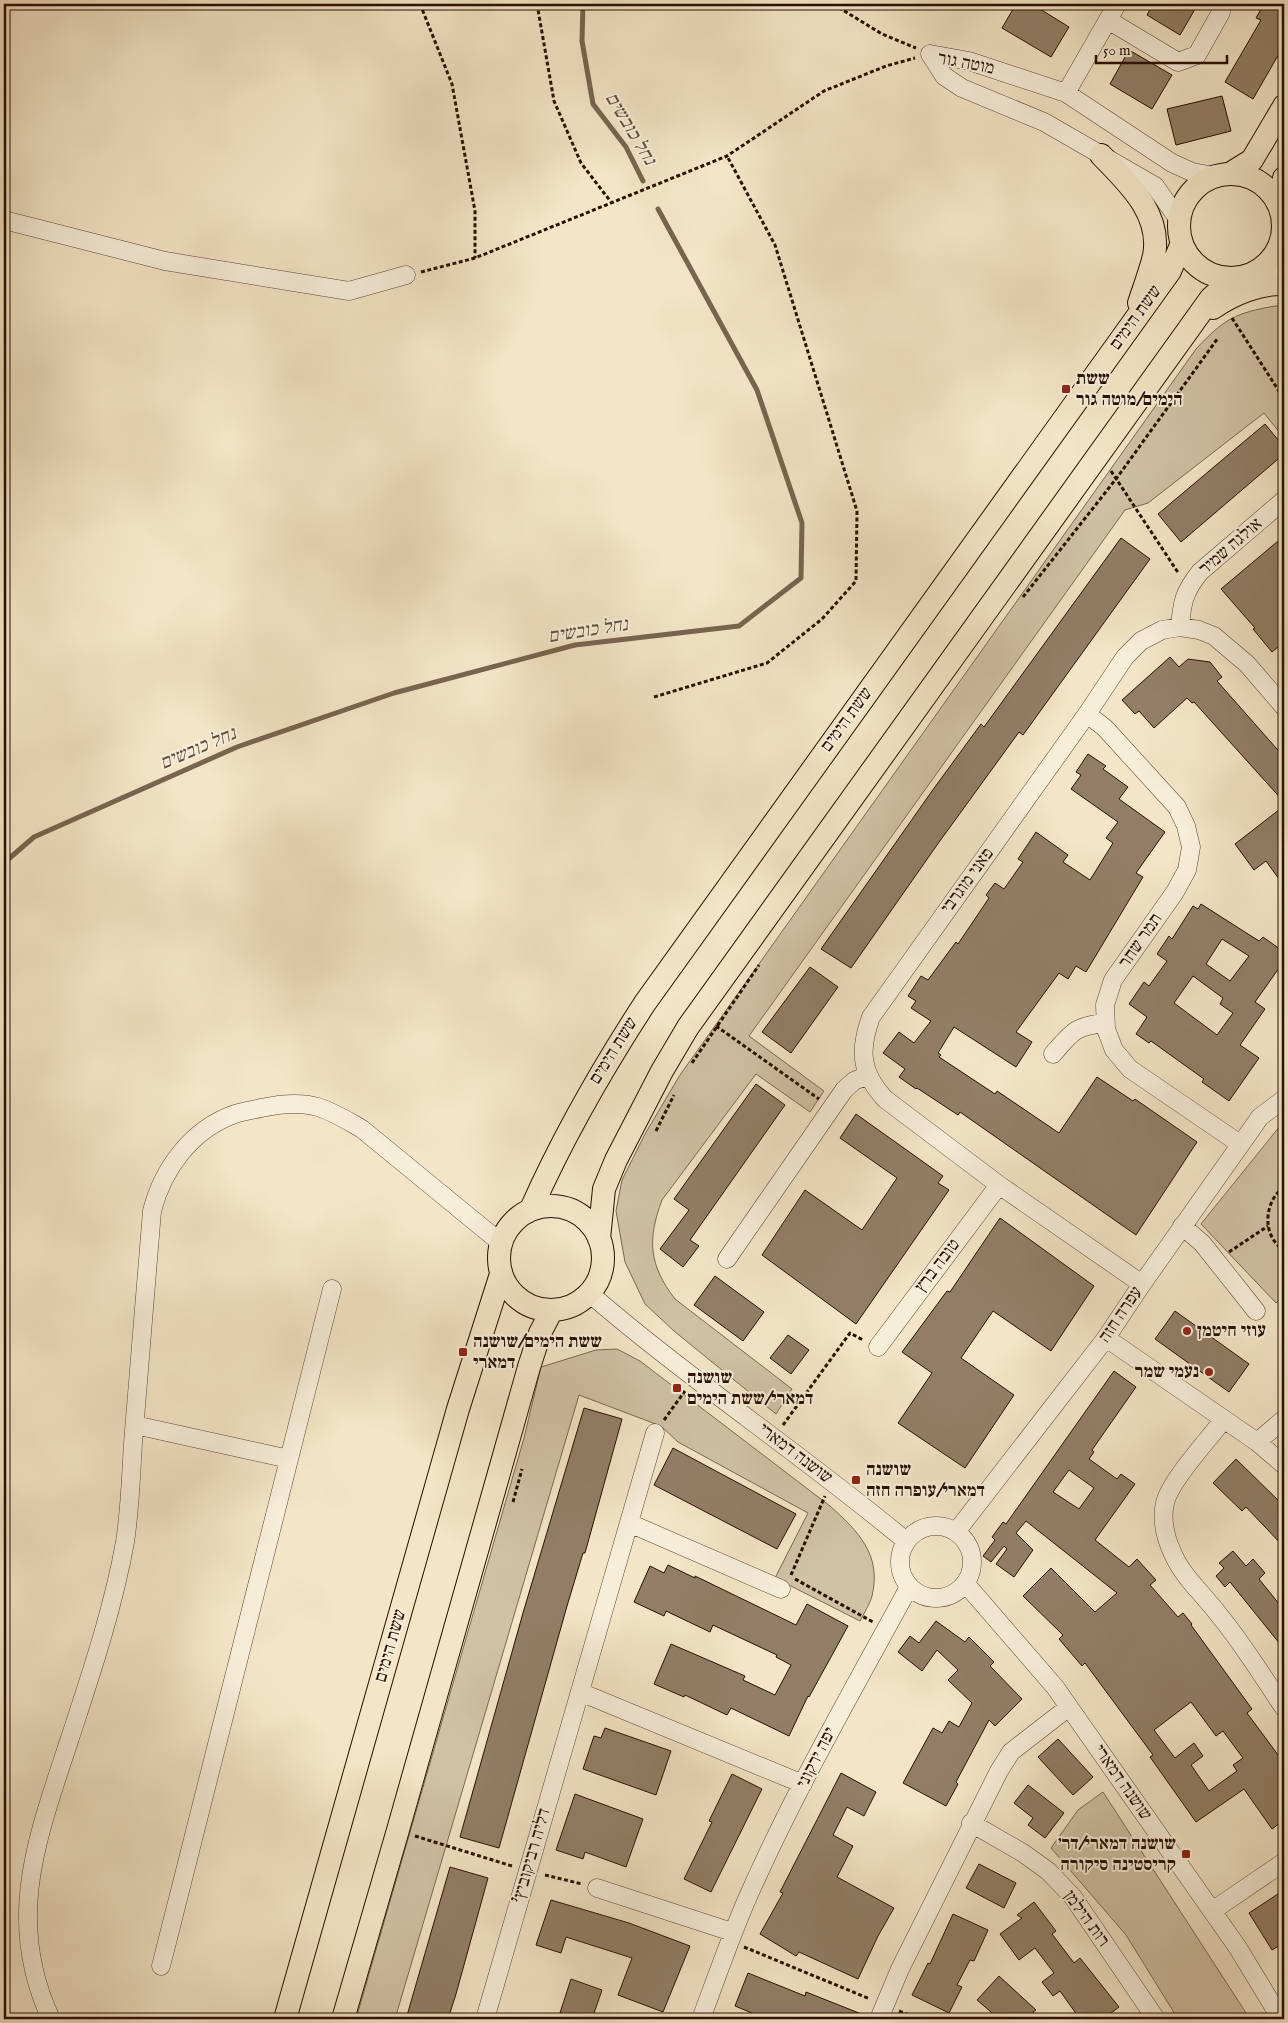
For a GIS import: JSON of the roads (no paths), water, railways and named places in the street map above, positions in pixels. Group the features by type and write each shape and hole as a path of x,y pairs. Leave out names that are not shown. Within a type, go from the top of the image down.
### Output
{"main road":[{"path":"1284,106 1252,160 1223,175 1201,182 1190,193 1183,206 1179,220 1182,243 1190,258 1202,269 1217,276 1234,278 1259,270 1272,258 1280,243 1284,178"},
{"path":"1101,155 1137,193 1147,210 1153,229 1154,254 1134,321"},
{"path":"1223,175 1247,176 1261,183 1272,194 1282,221"},
{"name":"ששת הימים","path":"531,1209 545,1177 589,1093 645,1003 1170,271 1182,243"},
{"path":"599,1239 604,1188 616,1160 662,1071 698,1013 1197,318 1212,298 1234,278"},
{"path":"1197,318 1222,302 1260,287 1284,284"},
{"path":"547,1206 564,1207 578,1214 591,1225 599,1239 602,1253 602,1268 597,1281 589,1293 572,1305 552,1310 536,1308 521,1300 509,1289 501,1274 498,1258 501,1243 507,1229 518,1217 531,1209 547,1206"},
{"name":"ששת הימים","path":"285,2019 458,1409 501,1274"},
{"path":"342,2019 398,1830 529,1367 540,1333 552,1310"}],"street":[{"path":"1066,93 1118,4"},
{"path":"1108,20 1178,62 1197,55 1221,12"},
{"name":"מוטה גור","path":"1179,220 1155,186 1044,122 962,88 944,76 930,54 969,61 1066,93 1172,163 1192,172 1223,175"},
{"path":"4,220 164,261 349,291 406,275"},
{"path":"1259,270 1276,268 1284,271"},
{"name":"אולגה שמיר","path":"1180,627 1182,602 1188,587 1200,572 1284,500"},
{"name":"פאני מוגרבי","path":"868,1075 863,1055 864,1036 871,1016 1087,714 1125,657 1140,641 1162,630 1180,627 1199,630 1214,636 1247,664 1281,697"},
{"name":"תמר שחר","path":"1087,714 1105,728 1177,807 1186,826 1190,847 1187,870 1175,892 1113,980 1105,1005 1106,1030 1114,1050 1130,1069 1240,1144"},
{"path":"1052,1054 1083,1025 1105,1023"},
{"path":"727,1259 844,1090 868,1075 876,1090 884,1099 999,1185 1142,1284"},
{"name":"עפרה חזה","path":"956,1532 1106,1338 1182,1226 1260,1117 1284,1099"},
{"path":"51,2019 38,1985 27,1930 28,1895 32,1863 42,1823 97,1655 114,1593 125,1542 152,1211 157,1194 168,1170 179,1154 200,1134 234,1114 270,1106 317,1107 340,1116 369,1135 501,1243"},
{"name":"טובה ברץ","path":"878,1347 999,1185"},
{"path":"1182,1226 1202,1243 1256,1310"},
{"path":"161,1966 332,1289"},
{"name":"שושנה דמארי","path":"589,1293 629,1328 832,1482 906,1541"},
{"path":"1106,1338 1257,1442 1284,1466"},
{"path":"1224,1419 1172,1486 1165,1502 1163,1519 1173,1555 1185,1574 1234,1634 1284,1708"},
{"path":"1257,1442 1284,1419"},
{"path":"135,1425 289,1458"},
{"name":"'דליה רביקוביץ","path":"485,2019 655,1433"},
{"path":"629,1523 781,1589"},
{"path":"940,1526 956,1532 970,1550 972,1561 970,1573 965,1583 949,1596 938,1598 923,1596 909,1587 902,1577 899,1565 900,1552 906,1541 914,1533 924,1528 940,1526"},
{"name":"שושנה דמארי","path":"965,1583 1070,1707 1238,1948 1280,2019"},
{"name":"יפה ירקוני","path":"701,2019 748,1897 803,1784 909,1587"},
{"path":"580,1692 803,1784"},
{"path":"882,2012 900,1969 971,1823 999,1771 1012,1752 1070,1707"},
{"name":"רות הילמן","path":"971,1823 1023,1853 1048,1871 1073,1897 1156,2019"},
{"path":"1212,1911 1284,1862"},
{"path":"598,1888 731,1937"}],"waterway":[{"name":"נחל כובשים","path":"583,4 582,41 593,104 626,147 643,181"},
{"name":"נחל כובשים","path":"4,863 34,837 237,747 394,693 575,645 739,626 801,578 802,523 757,390 658,209"}],"place":[{"name":"ששת הימים/מוטה גור","path":"1066,389"},
{"name":"עוזי חיטמן","path":"1187,1331"},
{"name":"ששת הימים/שושנה דמארי","path":"463,1352"},
{"name":"נעמי שמר","path":"1209,1372"},
{"name":"שושנה דמארי/ששת הימים","path":"677,1388"},
{"name":"שושנה דמארי/עופרה חזה","path":"856,1480"},
{"name":"שושנה דמארי/דר׳ קריסטינה סיקורה","path":"1186,1854"}]}
